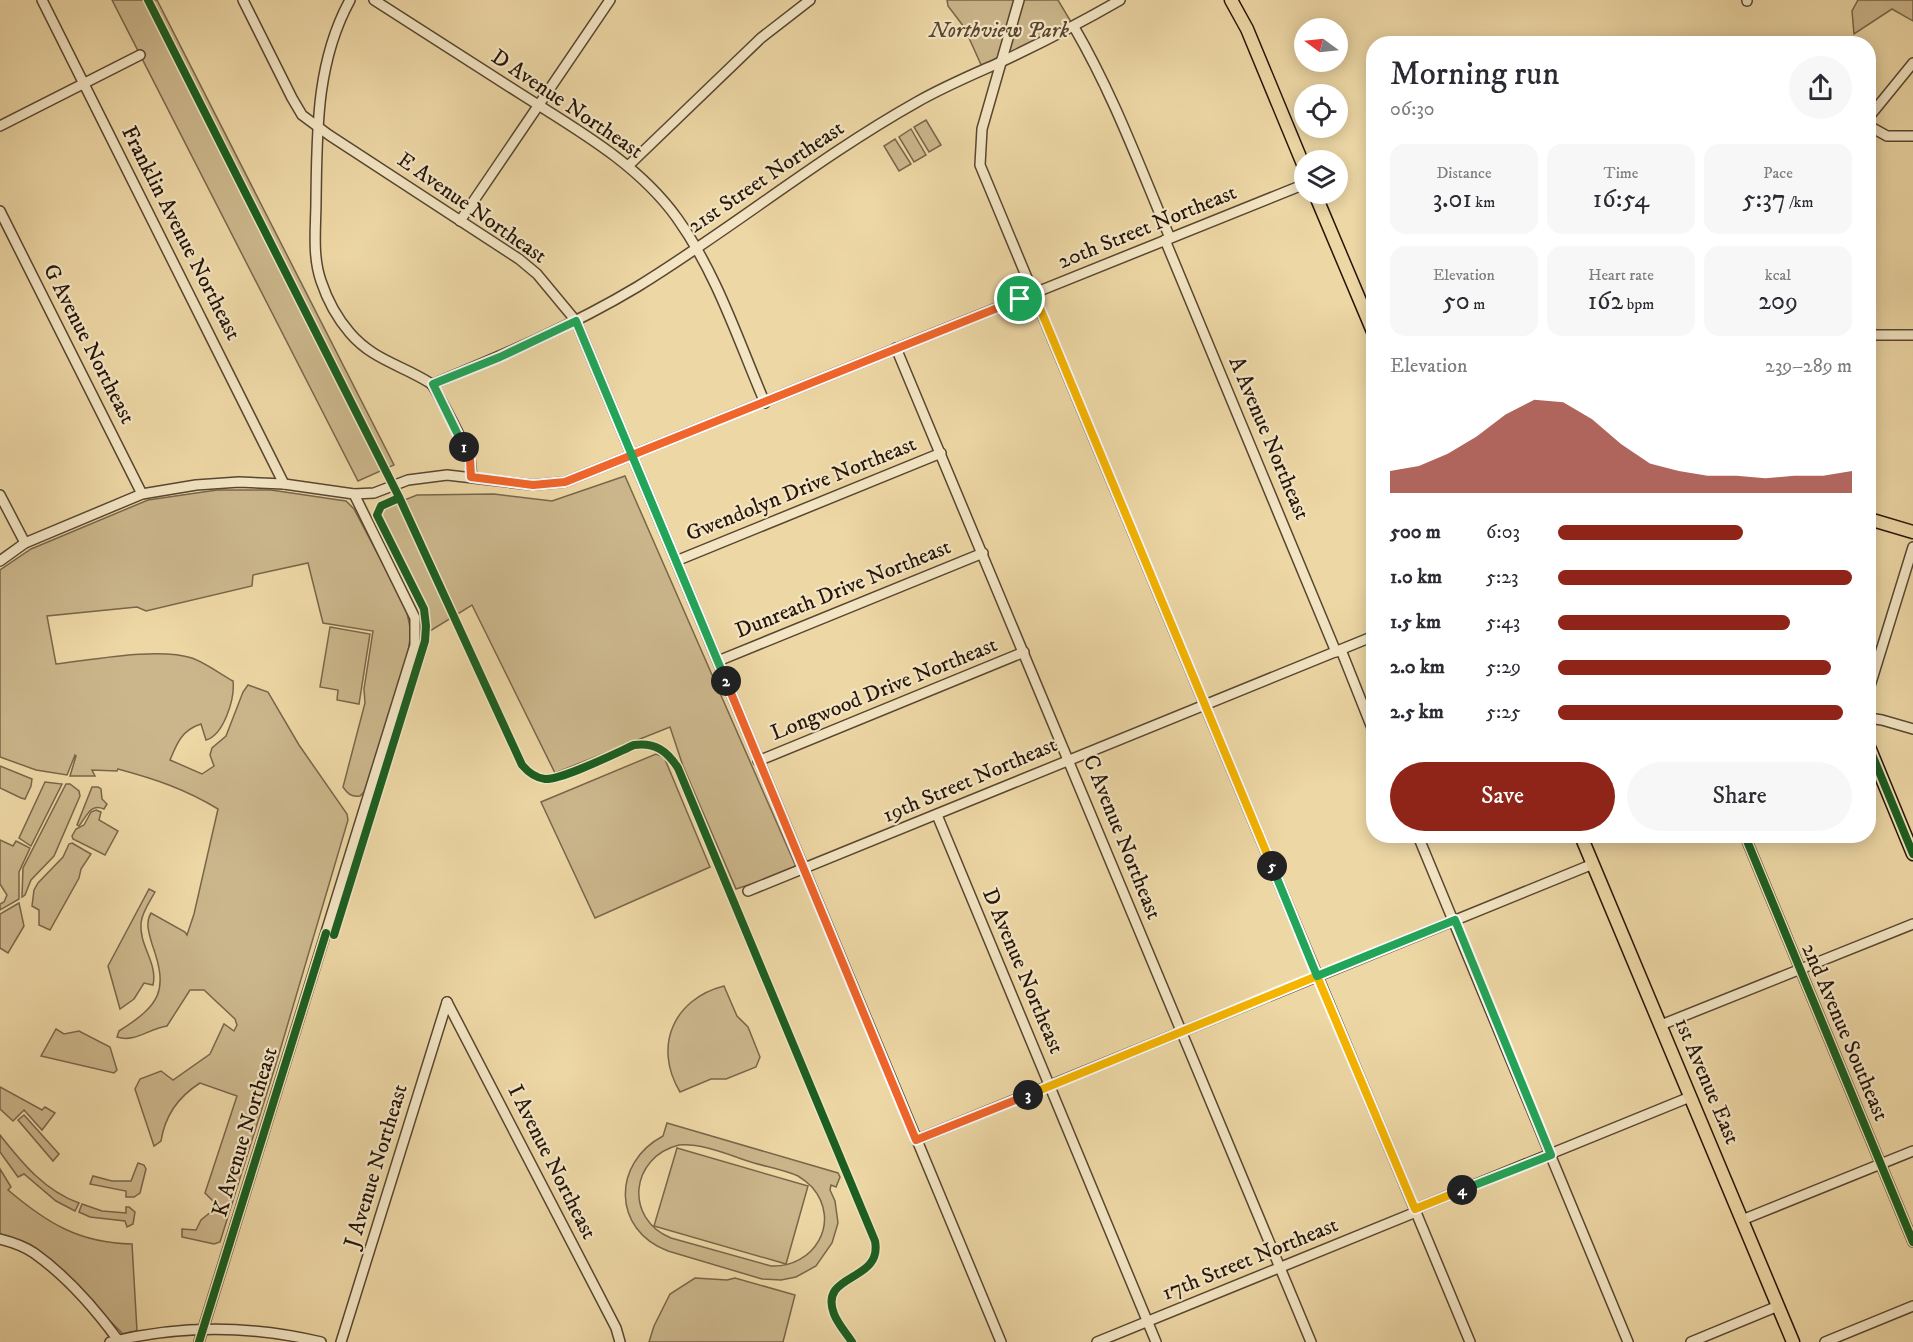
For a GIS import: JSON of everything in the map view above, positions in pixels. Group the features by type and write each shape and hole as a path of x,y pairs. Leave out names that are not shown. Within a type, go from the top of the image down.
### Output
{"main road":[{"path":"1231,0 1247,29 1297,150"},
{"path":"1319,204 1366,315"},
{"path":"1876,521 1913,532"},
{"path":"1876,764 1913,854"},
{"name":"1st Avenue East","path":"1584,843 1793,1342"}],"street":[{"name":"Franklin Avenue Northeast","path":"42,0 284,483"},
{"name":"E Avenue Northeast","path":"243,0 302,115 519,259 537,274 576,321 1001,1342"},
{"path":"350,0 334,35 319,98 315,252 320,280 331,304 348,331 362,346 384,361 433,384 470,459 471,477"},
{"name":"D Avenue Northeast","path":"375,0 539,105 628,166 666,205 697,248 713,278 765,403"},
{"path":"460,221 610,0"},
{"path":"628,166 761,38 810,0"},
{"path":"1019,0 982,129 980,165 1470,1342"},
{"name":"21st Street Northeast","path":"433,384 500,357 576,321 637,287 854,140 918,101 1074,27 1120,0"},
{"name":"A Avenue Northeast","path":"1074,27 1120,115 1168,239 1366,714"},
{"path":"0,126 140,55"},
{"path":"1876,108 1913,63"},
{"path":"1876,130 1887,136 1913,136"},
{"name":"20th Street Northeast","path":"0,561 25,543 142,494 196,485 239,482 284,483 354,494 374,493 393,485 447,475 533,485 555,484 572,480 1294,188"},
{"name":"G Avenue Northeast","path":"0,211 142,494"},
{"path":"1876,335 1913,335"},
{"name":"C Avenue Northeast","path":"896,348 1070,760 1311,1342"},
{"name":"Gwendolyn Drive Northeast","path":"676,561 941,453"},
{"name":"K Avenue Northeast","path":"199,1342 415,645 415,618 354,494"},
{"path":"0,495 25,543"},
{"path":"1876,667 1913,547"},
{"name":"Dunreath Drive Northeast","path":"718,661 982,553"},
{"name":"19th Street Northeast","path":"748,891 1366,639"},
{"name":"Longwood Drive Northeast","path":"758,761 1024,652"},
{"path":"1876,719 1913,729"},
{"name":"D Avenue Northeast","path":"937,815 1156,1342"},
{"path":"1421,843 1455,920 1628,1342"},
{"name":"2nd Avenue Southeast","path":"1748,843 1913,1242"},
{"path":"916,1140 1593,864"},
{"path":"1661,1025 1913,924"},
{"name":"J Avenue Northeast","path":"341,1342 447,1002"},
{"name":"I Avenue Northeast","path":"447,1002 616,1328 620,1342"},
{"name":"17th Street Northeast","path":"1097,1342 1690,1097"},
{"path":"1742,1220 1913,1151"},
{"path":"0,1239 26,1248 47,1264 106,1324 114,1341 174,1330 231,1329 273,1333 321,1342"},
{"path":"1691,1342 1778,1306"},
{"path":"1825,1342 1913,1306"}],"green space":[{"path":"112,0 157,0 394,465 358,481"},
{"name":"Northview Park","path":"947,0 1058,0 1074,27 983,69 964,27 948,6"},
{"path":"1858,0 1913,0 1913,21 1892,9 1854,34 1852,11"},
{"path":"926,120 941,145 929,152 914,127"},
{"path":"911,129 926,155 914,162 899,137"},
{"path":"895,139 911,164 899,171 884,146"},
{"path":"625,476 797,869 736,889 683,766 670,727 555,773 472,605 430,631 427,609 380,516 384,508 417,495 494,494 552,501"},
{"path":"217,490 271,490 346,501 354,509 406,608 411,632 408,652 365,791 357,796 346,792 343,787 365,703 364,689 373,631 323,623 308,563 253,575 252,586 146,611 137,607 47,616 56,664 125,655 178,655 197,660 233,681 230,706 218,731 206,740 201,724 189,730 178,743 170,760 202,774 214,766 210,755 212,748 226,736 243,692 248,685 268,692 299,745 347,814 348,820 276,1064 220,1242 214,1244 182,1237 182,1229 196,1230 201,1220 218,1206 205,1193 237,1096 200,1083 179,1101 169,1115 161,1141 154,1146 135,1089 140,1079 161,1071 173,1080 210,1054 224,1024 234,1031 237,1025 235,1019 204,990 190,990 167,1026 136,1037 117,1037 119,1031 144,1013 152,1004 160,985 160,974 148,928 151,913 187,935 218,809 170,785 118,769 117,771 92,770 95,776 70,776 75,755 67,775 36,770 0,757 0,570 31,549 148,500"},
{"path":"330,627 370,634 359,704 337,700 338,690 320,687"},
{"path":"656,754 664,757 710,867 595,918 541,802"},
{"path":"0,766 32,779 25,799 0,788"},
{"path":"45,782 62,784 31,846 19,838"},
{"path":"66,784 70,784 79,791 80,796 54,856 31,880 22,897 23,868"},
{"path":"92,787 101,789 102,799 107,804 104,809 92,809 79,826 77,825"},
{"path":"96,810 101,812 99,820 118,831 105,855 73,839 72,836 76,829 84,825 91,812"},
{"path":"0,840 13,846 16,841 30,848 19,872 19,899 0,910 0,904 4,902 7,895 0,884"},
{"path":"72,843 91,854 50,930 39,925 39,910 32,906 34,890 63,857 69,844"},
{"path":"149,889 155,892 143,915 141,931 153,969 153,985 144,983 134,999 120,1009 108,966"},
{"path":"19,903 24,926 8,953 0,948 0,914"},
{"path":"724,986 737,1016 748,1027 760,1057 756,1067 726,1079 711,1079 680,1092 672,1075 668,1058 673,1027 681,1013 692,1002 706,992"},
{"path":"56,1029 64,1034 79,1031 110,1047 117,1070 114,1073 41,1056"},
{"path":"0,1087 42,1110 45,1107 55,1113 42,1130 24,1110 13,1121 0,1109"},
{"path":"24,1115 59,1154 53,1161 18,1120"},
{"path":"667,1123 838,1173 840,1177 836,1187 831,1185 830,1190 835,1201 838,1223 832,1243 816,1266 796,1277 781,1280 762,1279 668,1251 650,1241 636,1228 628,1213 625,1196 627,1179 634,1162 646,1148 663,1136","holes":["679,1145 707,1148 788,1172 809,1184 821,1201 824,1214 824,1228 811,1251 786,1265 771,1266 671,1238 656,1229 646,1217 640,1203 639,1189 643,1175 650,1162 663,1152"]},
{"path":"0,1135 26,1166 45,1184 79,1203 75,1211 56,1201 24,1174 18,1177 0,1152"},
{"path":"677,1148 808,1186 786,1264 654,1226"},
{"path":"138,1163 144,1165 146,1169 140,1193 134,1197 126,1197 126,1191 90,1184 93,1176 112,1181 131,1181"},
{"path":"0,1169 11,1187 8,1190 50,1221 96,1240 132,1244 137,1331 123,1334 43,1254 29,1244 0,1236"},
{"path":"82,1204 102,1211 126,1213 126,1207 129,1207 135,1212 133,1224 127,1227 125,1221 90,1217 79,1212"},
{"path":"695,1278 727,1280 735,1278 795,1295 783,1342 649,1342 654,1326 670,1294"}],"cycle path":[{"path":"148,0 399,497 522,765 538,777 553,778 641,744 654,746 665,752 678,768 875,1241 875,1254 870,1264 842,1284 835,1291 831,1301 836,1318 852,1342"},
{"path":"334,935 425,641 424,609 377,515 381,506 399,498"},
{"path":"1876,764 1913,854"},
{"path":"1748,843 1913,1242"},
{"path":"199,1342 326,933"}],"route":[{"path":"1020,299 896,348 765,403 698,429 645,451 632,456 620,461 572,480 555,484 533,485 471,477 470,459 433,384 500,357 576,321 627,445 632,456 697,611 916,1140 1317,976 1415,1209 1551,1155 1455,920 1317,976 1034,294 1020,299"}]}
